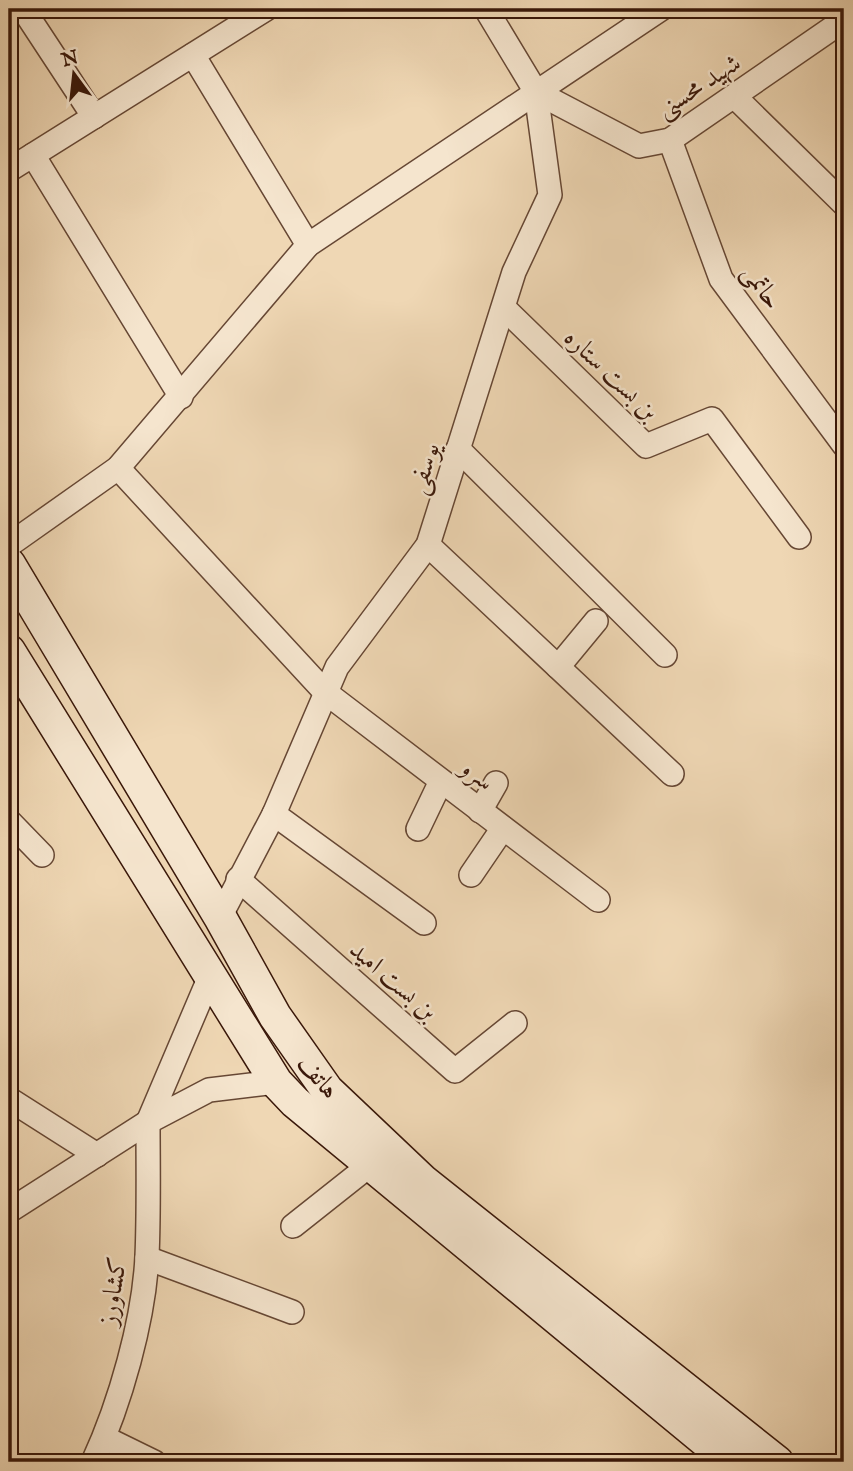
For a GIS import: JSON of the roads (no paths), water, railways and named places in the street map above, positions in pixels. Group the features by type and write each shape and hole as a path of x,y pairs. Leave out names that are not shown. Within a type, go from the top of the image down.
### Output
{"main road":[{"name":"هاتف","path":"9,564 220,917 275,1016 327,1090 423,1181 716,1432 732,1462"},
{"name":"هاتف","path":"9,651 276,1082 295,1102 370,1165 716,1432 777,1462"}],"street":[{"path":"23,9 94,117"},
{"path":"9,170 266,9"},
{"name":"یوسفی","path":"220,917 275,814 337,667 428,545 514,272 550,195 536,92 486,9"},
{"path":"9,545 118,468 308,245 661,9"},
{"path":"839,9 844,14"},
{"name":"شهید محسنی","path":"536,92 639,146 670,140 844,20"},
{"path":"193,55 308,245"},
{"path":"735,97 844,204"},
{"name":"حاتمی","path":"670,140 721,279 844,444"},
{"path":"33,155 181,397"},
{"name":"بن بست ستاره","path":"503,308 646,446 712,419 799,537"},
{"path":"458,449 664,655"},
{"name":"سرو","path":"118,468 325,692 598,900"},
{"path":"428,545 671,774"},
{"path":"558,667 596,621"},
{"path":"418,829 441,781"},
{"path":"480,811 496,783"},
{"path":"275,814 424,923"},
{"path":"9,821 42,855"},
{"path":"471,875 503,828"},
{"name":"بن بست امید","path":"238,879 455,1071 515,1023"},
{"path":"148,1122 211,974"},
{"path":"9,1211 148,1122 209,1090 276,1082"},
{"path":"9,1099 97,1155"},
{"name":"کشاورز","path":"93,1462 105,1438 131,1354 147,1258 148,1122"},
{"path":"293,1226 370,1165"},
{"path":"147,1258 292,1312"},
{"path":"105,1438 154,1462"}]}
